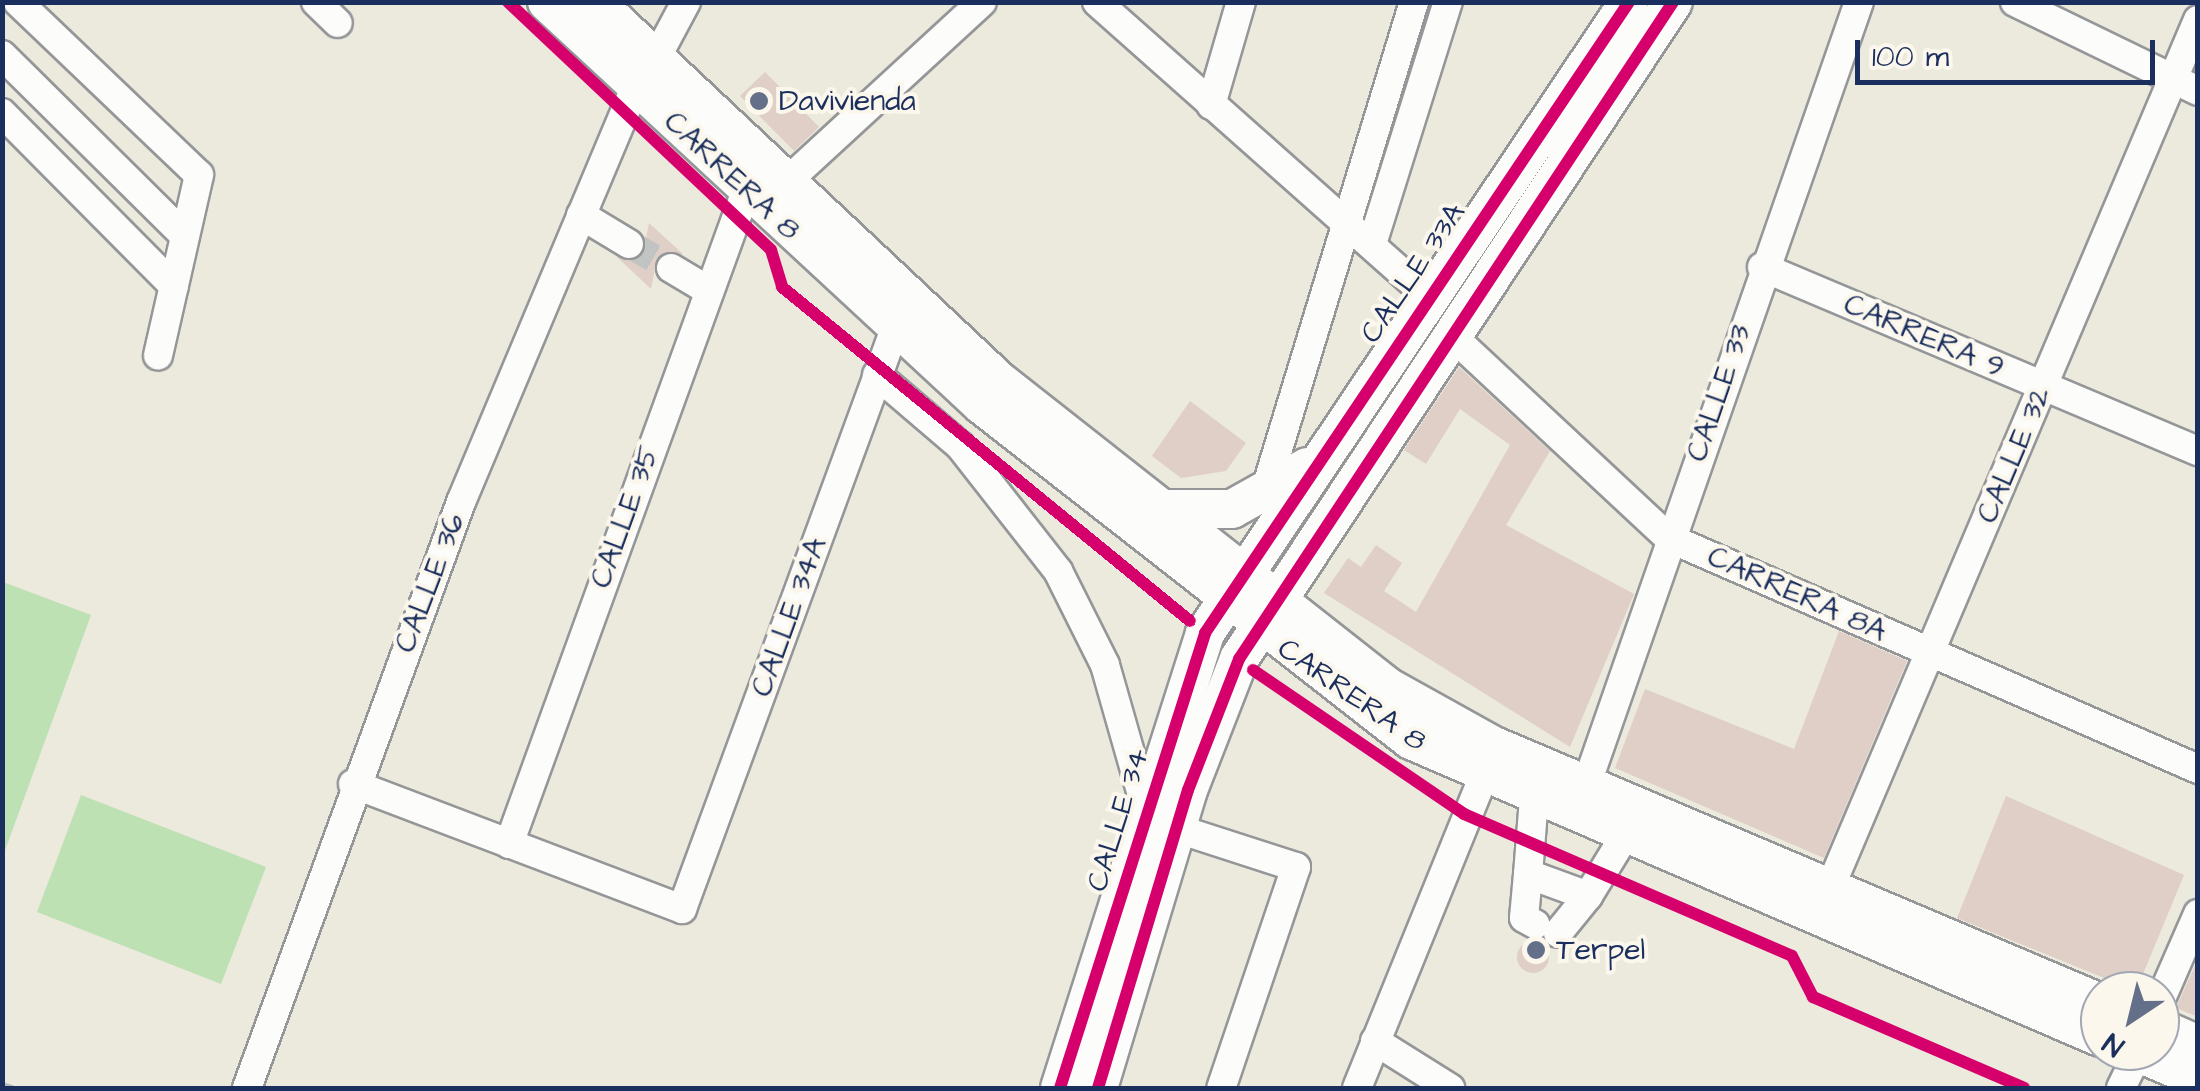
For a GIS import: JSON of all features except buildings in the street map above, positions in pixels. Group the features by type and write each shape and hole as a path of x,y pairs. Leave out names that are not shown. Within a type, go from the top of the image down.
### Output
{"main road":[{"name":"CARRERA 8","path":"547,2 645,74 764,188 896,326 1251,598 1440,719 1586,786 2080,995"},
{"name":"CARRERA 8","path":"595,2 645,74"},
{"name":"CALLE 33A","path":"1251,598 1322,456 1630,2"},
{"path":"1251,598 1450,336 1673,2"},
{"name":"CARRERA 8","path":"764,188 1157,508 1251,598 1411,740 1482,778 2080,1028"},
{"path":"1251,598 1366,413 1374,375"},
{"path":"1157,508 1213,514 1264,495 1322,456"},
{"name":"CALLE 34","path":"1060,1088 1094,1039 1163,823 1251,598"},
{"name":"CALLE 34","path":"1094,1039 1098,1088"}],"street":[{"path":"18,2 199,175 158,355"},
{"path":"316,2 338,23"},
{"name":"CALLE 36","path":"247,1088 353,784 581,216 645,74 686,2"},
{"name":"CALLE 35","path":"509,844 706,288 764,188 982,2"},
{"path":"1097,2 1428,296"},
{"path":"1211,105 1240,2"},
{"path":"1264,495 1344,220 1414,2"},
{"path":"1372,244 1448,2"},
{"name":"CALLE 33","path":"1586,786 1762,267 1858,2"},
{"path":"2015,2 2185,85"},
{"name":"CALLE 32","path":"1829,890 2043,386 2185,85 2198,20"},
{"path":"2,55 186,236"},
{"path":"2,113 174,286"},
{"path":"581,216 629,244"},
{"name":"CARRERA 9","path":"1762,267 2198,451"},
{"path":"671,268 706,288"},
{"name":"CALLE 34A","path":"509,844 682,909 896,326"},
{"name":"CARRERA 8A","path":"1450,336 1669,538 2198,769"},
{"path":"878,376 960,446 1058,571 1105,665 1163,823 1296,866 1221,1088"},
{"path":"1357,1088 1482,778"},
{"path":"353,784 509,844"},
{"path":"1534,798 1524,918 1546,928 1588,896 1624,837"},
{"path":"1528,874 1588,896"},
{"path":"2173,971 2198,914"},
{"path":"1375,1041 1450,1088"}],"green space":[{"path":"2,582 91,615 3,856"},
{"path":"81,795 266,867 221,984 37,912"}],"tunnel":[{"path":"629,244 671,268"}],"railway":[{"path":"2,1085 12,1088"}],"cycle path":[{"path":"508,2 771,250 782,287 1190,621"},
{"path":"1060,1088 1205,633 1629,2"},
{"path":"1098,1088 1188,790 1239,659 1673,2"},
{"path":"1253,670 1464,814 1792,956 1813,997 2024,1088"}],"place":[{"name":"Davivienda","path":"759,101"},
{"name":"Terpel","path":"1536,950"}]}
